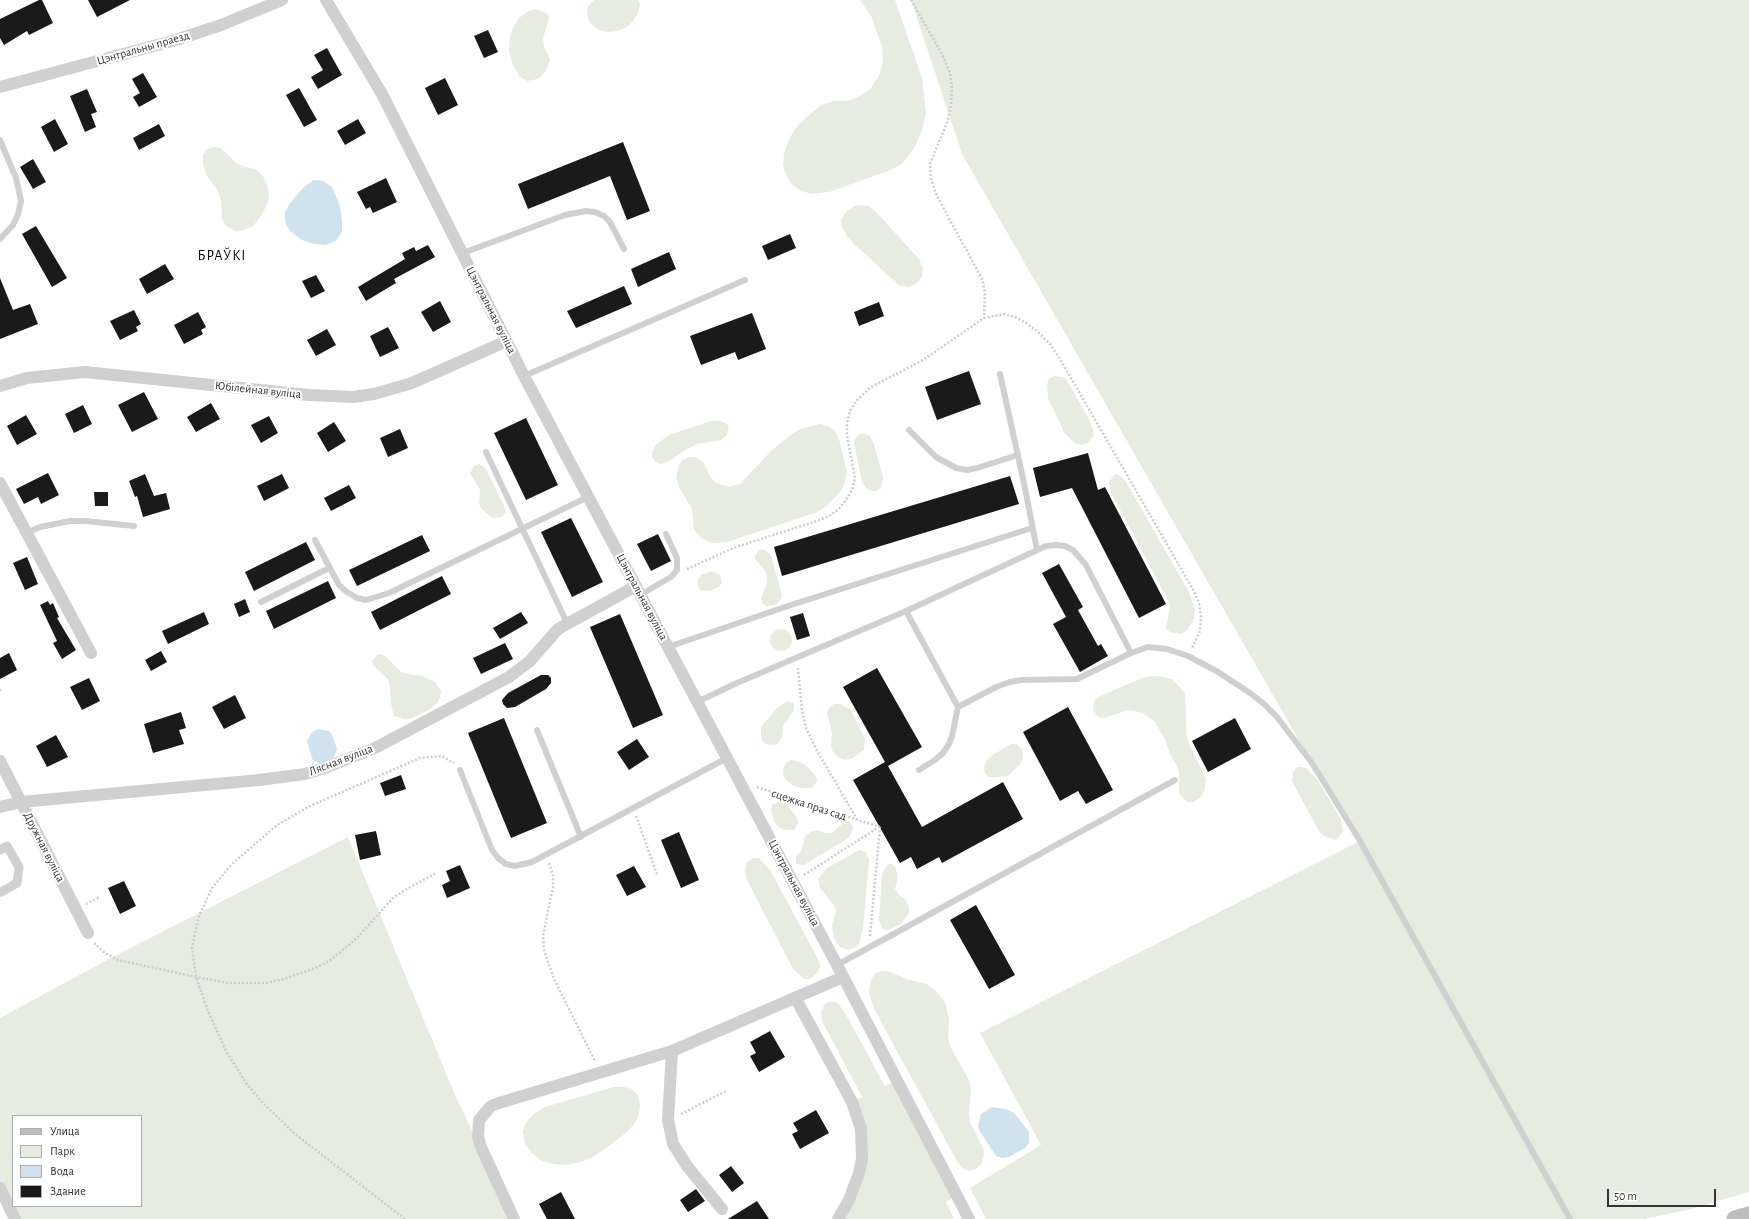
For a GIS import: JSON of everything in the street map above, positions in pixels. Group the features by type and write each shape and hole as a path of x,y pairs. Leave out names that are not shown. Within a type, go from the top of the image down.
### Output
{"main road":[{"path":"1735,1219 1749,1215"}],"street":[{"name":"Цэнтральны праезд","path":"0,87 176,40 221,25 282,0"},
{"name":"Цэнтральная вуліца","path":"326,0 382,94 524,376 837,965 969,1219"},
{"name":"Юбілейная вуліца","path":"0,386 27,378 85,372 309,395 353,397 374,394 412,383 507,341"},
{"path":"0,483 91,653"},
{"name":"Лясная вуліца","path":"0,807 21,802 259,780 305,774 325,768 375,748 509,677 530,661 552,635 567,623 638,591"},
{"name":"Дружная вуліца","path":"0,761 88,933"},
{"path":"0,850 7,846 19,867 17,883 0,892"},
{"path":"514,1219 481,1147 478,1129 479,1120 488,1109 499,1103 672,1051 843,977"},
{"path":"796,998 852,1102 861,1129 862,1144 859,1173 849,1200 838,1219"},
{"path":"672,1051 668,1120 670,1132 679,1155 722,1209"},
{"path":"0,1188 15,1219"}],"lane":[{"path":"0,140 16,178 21,201 18,214 13,225 0,239"},
{"path":"462,253 565,215 586,211 595,212 604,216 610,222 624,249"},
{"path":"524,376 745,280"},
{"path":"1000,374 1037,550"},
{"path":"909,430 936,457 956,468 967,470 977,468 1018,455"},
{"path":"486,452 567,623"},
{"path":"314,540 339,585 357,598 366,600 377,598 588,497"},
{"path":"26,533 40,526 70,521 134,526"},
{"path":"668,647 1032,528"},
{"path":"638,591 670,577 676,570 678,562 677,558 666,534"},
{"path":"697,702 797,657 906,611 1046,546 1065,546 1073,550 1080,557 1131,652"},
{"path":"261,602 329,568"},
{"path":"906,611 958,707 949,744 943,753 935,760 919,770"},
{"path":"958,707 996,687 1010,682 1022,680 1077,679 1131,652 1139,649 1156,647 1177,652 1202,663 1250,693 1277,718 1290,733 1312,763 1360,841 1570,1219"},
{"path":"537,730 581,837"},
{"path":"460,770 488,841 498,858 506,864 515,866 528,864 546,855 727,758"},
{"path":"837,965 1175,780"}],"path":[{"path":"911,0 942,54 950,73 952,89 951,105 948,120 930,164 931,179 937,196 982,279 985,293 984,318"},
{"path":"797,657 802,710 806,728 816,749 858,821"},
{"path":"405,1219 295,1134 261,1101 246,1083 226,1050 208,1011 196,978 192,947 196,926 205,901 221,876 243,852 265,834 293,815 310,806 420,758 441,756 456,764 460,770"},
{"name":"сцежка праз сад","path":"739,782 880,827"},
{"path":"634,808 657,874"},
{"path":"869,947 880,827"},
{"path":"793,882 880,827"},
{"path":"546,855 553,875 553,887 543,936 544,950 554,979 600,1073"},
{"path":"88,933 98,947 105,953 118,960 196,978 228,983 266,983 302,974 318,968 345,949 393,898 436,873"},
{"path":"668,1120 726,1091"}],"green space":[{"path":"594,0 638,0 640,4 638,13 627,27 617,31 607,32 597,29 589,22 587,14 588,6"},
{"path":"860,0 895,0 922,78 926,113 922,131 914,148 902,164 888,171 829,192 812,194 801,191 791,184 785,173 783,164 784,153 790,137 798,125 821,105 834,101 847,101 860,96 870,89 879,76 883,62 882,46 871,16"},
{"path":"911,0 1749,0 1749,1192 1691,1209 1645,1219 986,1219 970,1188 1041,1145 980,1033 1360,841 1312,763 962,154"},
{"path":"535,9 547,13 549,18 543,39 544,47 550,59 546,71 538,79 527,81 519,76 513,65 509,51 510,38 513,27 519,18 527,12"},
{"path":"214,147 221,148 236,163 245,167 256,169 263,176 267,185 269,195 267,205 253,226 244,230 235,231 226,226 222,219 221,199 216,188 207,176 203,165 203,155 207,149"},
{"path":"855,206 869,206 878,214 919,259 923,268 922,277 916,284 908,287 899,285 847,236 842,227 841,220 846,212"},
{"path":"1054,376 1064,377 1068,382 1090,421 1094,434 1088,443 1082,445 1076,444 1065,434 1048,398 1047,384 1049,379"},
{"path":"712,421 720,421 729,426 727,435 721,440 697,444 666,463 660,464 652,457 652,452 656,445 671,434"},
{"path":"819,424 828,426 835,431 839,439 847,472 841,491 827,506 817,512 727,542 712,543 701,538 697,534 694,529 692,509 678,485 676,477 679,465 683,460 689,457 696,457 703,462 710,476 715,482 730,487 740,484 771,451 790,435 801,429"},
{"path":"861,433 869,435 874,444 883,477 881,487 877,491 871,491 866,488 862,482 854,443 855,438"},
{"path":"479,464 486,469 504,506 506,512 502,517 492,518 481,508 479,504 480,490 470,473 474,466"},
{"path":"1116,474 1120,475 1126,482 1189,592 1195,610 1194,619 1187,630 1181,634 1170,632 1166,629 1170,607 1169,602 1111,493 1109,482"},
{"path":"763,549 771,555 782,595 781,599 776,605 766,606 762,603 761,599 767,583 767,577 765,571 755,559 755,556 759,550"},
{"path":"713,571 720,575 722,582 720,586 710,591 700,590 698,587 698,579 701,575"},
{"path":"781,629 789,632 792,640 789,648 781,651 773,648 770,640 773,632"},
{"path":"378,654 384,655 401,672 423,676 435,682 441,691 437,703 429,710 412,718 405,719 394,716 388,679 373,665 372,661"},
{"path":"1153,676 1173,680 1185,693 1187,739 1206,779 1204,792 1200,798 1193,802 1187,802 1179,793 1179,772 1177,766 1155,722 1139,712 1129,710 1104,718 1099,717 1094,712 1094,702 1098,697 1142,678"},
{"path":"788,701 794,704 794,710 783,726 782,737 775,745 764,743 761,738 761,727 777,708"},
{"path":"834,704 840,704 851,710 865,739 864,750 851,759 845,760 838,757 833,752 831,746 832,733 827,713 829,708"},
{"path":"1011,744 1016,744 1022,749 1023,758 1020,764 1009,775 1002,777 989,777 985,773 984,768 986,761 991,756"},
{"path":"791,760 804,764 816,776 817,781 812,788 801,788 792,785 785,779 783,768 786,763"},
{"path":"1296,768 1306,768 1317,779 1341,819 1343,832 1336,840 1324,836 1318,830 1292,781 1293,772"},
{"path":"778,802 788,806 797,818 798,823 794,830 785,830 780,828 774,822 771,810 772,805"},
{"path":"848,821 851,823 853,828 847,839 804,865 796,864 796,857 801,851 805,837 810,832 817,830 825,833 832,833 843,823"},
{"path":"348,837 455,1095 514,1219 15,1219 0,1188 0,1018 105,961"},
{"path":"859,850 866,852 869,860 863,929 859,944 848,950 840,947 834,939 832,925 836,911 834,905 820,888 818,879 827,868"},
{"path":"753,858 759,858 770,870 818,959 820,965 819,971 810,979 804,979 793,969 746,878 745,870 747,862"},
{"path":"888,864 892,864 896,869 898,877 895,889 899,895 906,900 909,913 901,924 886,930 882,928 879,920 882,874"},
{"path":"888,971 909,980 927,984 934,989 945,1002 949,1019 948,1037 950,1046 970,1082 970,1122 983,1148 984,1155 982,1163 976,1169 969,1171 962,1168 957,1161 874,1009 869,993 870,984 876,973"},
{"path":"830,1001 838,1003 845,1013 885,1086 896,1080 957,1195 946,1202 954,1219 838,1219 862,1159 852,1102 862,1097 822,1021 821,1012 824,1005"},
{"path":"614,1087 625,1087 632,1089 638,1095 640,1104 639,1114 635,1123 626,1133 595,1156 580,1162 566,1165 553,1164 542,1161 532,1153 525,1144 523,1132 526,1122 534,1114 545,1107"}],"water":[{"path":"314,180 323,181 332,187 340,206 342,232 336,241 326,245 314,244 302,240 290,231 285,222 285,212 290,203 304,187"},
{"path":"318,729 329,731 332,734 337,749 334,757 322,764 313,761 307,742 311,733"},
{"path":"992,1107 1006,1109 1014,1113 1029,1132 1029,1143 1025,1148 1009,1157 1002,1158 996,1156 979,1130 978,1125 981,1114"}],"building":[{"path":"39,0 42,0 53,23 29,35 27,31 4,45 0,38 0,19"},
{"path":"88,0 130,0 97,17"},
{"path":"488,30 498,52 484,58 474,36"},
{"path":"327,48 342,75 318,89 311,77 323,70 314,55"},
{"path":"143,73 157,97 139,107 133,97 140,93 132,79"},
{"path":"445,78 458,105 438,115 425,88"},
{"path":"299,88 317,120 304,127 286,95"},
{"path":"87,89 97,112 91,114 96,127 85,132 70,96"},
{"path":"55,119 68,144 54,152 41,127"},
{"path":"358,119 366,133 345,145 337,131"},
{"path":"159,124 165,136 139,150 133,138"},
{"path":"623,142 650,211 627,220 610,176 528,209 518,184"},
{"path":"33,159 46,182 33,189 20,167"},
{"path":"386,178 397,202 373,213 370,207 366,209 357,192"},
{"path":"36,226 67,278 52,287 22,234"},
{"path":"790,234 796,248 768,260 762,246"},
{"path":"428,245 435,257 394,279 396,283 366,301 358,287 405,259 402,253 414,247 416,251"},
{"path":"669,252 676,269 638,287 631,269"},
{"path":"165,264 174,279 147,294 139,279"},
{"path":"316,275 325,291 311,298 302,281"},
{"path":"0,278 13,310 30,304 38,324 0,339"},
{"path":"624,286 632,304 576,328 567,311"},
{"path":"440,301 451,322 433,332 421,312"},
{"path":"879,302 884,316 859,326 854,312"},
{"path":"134,310 141,324 136,327 138,331 120,340 110,321"},
{"path":"198,312 206,327 201,330 203,334 184,344 174,325"},
{"path":"752,313 766,349 738,360 735,352 701,365 690,336"},
{"path":"388,327 399,348 380,357 370,336"},
{"path":"327,329 336,345 316,356 307,340"},
{"path":"969,371 981,404 937,420 925,387"},
{"path":"144,392 158,419 132,432 118,405"},
{"path":"211,403 220,419 196,432 187,417"},
{"path":"83,405 92,424 74,433 65,414"},
{"path":"26,415 37,434 17,445 7,426"},
{"path":"269,416 278,433 261,443 251,425"},
{"path":"526,418 558,485 526,500 494,433"},
{"path":"334,422 346,441 328,452 317,433"},
{"path":"400,429 408,448 388,457 380,438"},
{"path":"1088,453 1098,490 1105,487 1166,604 1139,618 1072,488 1040,497 1033,468"},
{"path":"48,473 59,495 41,504 38,497 24,504 16,489"},
{"path":"145,474 154,496 166,493 170,509 143,517 137,496 135,497 129,481"},
{"path":"282,474 289,488 264,501 257,486"},
{"path":"1010,476 1019,504 782,576 774,547"},
{"path":"349,485 356,498 331,511 324,498"},
{"path":"94,492 108,492 108,506 95,506"},
{"path":"571,518 603,582 572,597 541,532"},
{"path":"658,534 671,561 651,571 637,544"},
{"path":"422,535 430,551 357,586 349,570"},
{"path":"306,542 315,560 254,591 245,572"},
{"path":"27,557 38,584 25,590 13,563"},
{"path":"1059,564 1083,607 1078,610 1098,646 1101,644 1108,656 1080,672 1053,624 1066,617 1042,573"},
{"path":"442,576 451,594 380,630 371,612"},
{"path":"328,581 336,598 274,629 266,611"},
{"path":"245,599 250,612 239,617 234,604"},
{"path":"48,601 50,605 53,603 59,617 57,618 76,650 62,659 53,643 57,641 40,605"},
{"path":"204,612 209,624 168,644 162,631"},
{"path":"521,612 528,623 500,639 493,628"},
{"path":"803,613 810,636 797,640 790,617"},
{"path":"620,614 663,715 633,728 590,627"},
{"path":"505,643 513,659 481,674 473,658"},
{"path":"161,651 167,662 151,671 145,660"},
{"path":"9,653 17,670 0,679 0,658"},
{"path":"877,668 922,747 888,766 922,827 1003,782 1023,819 942,863 939,857 917,869 911,857 900,863 853,780 885,762 843,687"},
{"path":"541,675 548,675 551,678 551,683 546,689 515,707 507,708 503,704 502,700 508,693"},
{"path":"89,678 100,701 82,710 70,687"},
{"path":"235,695 246,718 224,729 212,707"},
{"path":"1068,707 1113,790 1086,804 1078,791 1060,801 1023,732"},
{"path":"181,712 186,728 179,730 184,744 153,753 144,724"},
{"path":"504,718 547,823 511,838 468,733"},
{"path":"1235,718 1251,749 1208,772 1192,741"},
{"path":"56,735 68,757 47,767 36,746"},
{"path":"637,739 649,757 629,770 617,752"},
{"path":"401,775 406,789 385,796 380,783"},
{"path":"376,831 381,855 360,860 355,835"},
{"path":"679,832 699,880 681,888 661,840"},
{"path":"460,865 470,888 447,898 442,885 450,881 446,871"},
{"path":"634,866 646,887 627,896 616,875"},
{"path":"124,881 136,906 120,914 108,888"},
{"path":"976,905 1015,975 989,989 950,920"},
{"path":"770,1031 785,1057 759,1072 750,1056 756,1053 750,1042"},
{"path":"816,1110 829,1133 800,1149 792,1134 798,1131 793,1123"},
{"path":"731,1166 744,1183 732,1192 719,1175"},
{"path":"696,1189 705,1201 688,1212 680,1200"},
{"path":"561,1192 575,1219 547,1219 539,1204"},
{"path":"757,1201 769,1219 728,1219"}],"district":[{"name":"БРАЎКІ","path":"222,256"}]}
